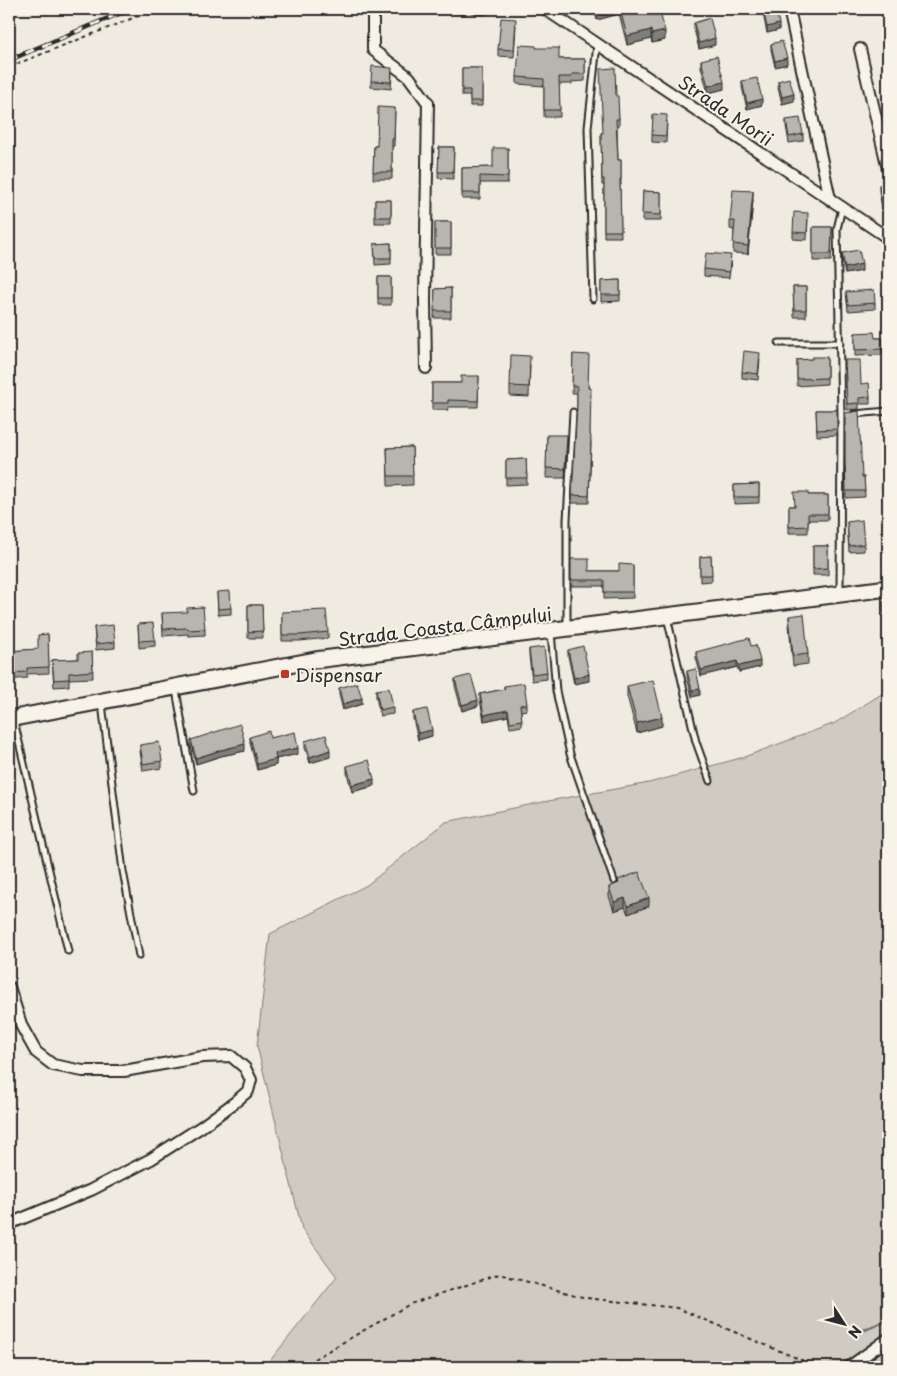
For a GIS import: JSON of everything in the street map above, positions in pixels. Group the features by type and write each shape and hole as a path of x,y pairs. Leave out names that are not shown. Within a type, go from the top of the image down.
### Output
{"street":[{"path":"373,9 373,50 409,77 428,103 425,301 426,368"},
{"name":"Strada Morii","path":"545,9 888,238"},
{"path":"789,9 830,199"},
{"path":"860,49 888,169"},
{"name":"Strada Coasta Câmpului","path":"11,718 315,660 888,588"},
{"path":"9,993 22,1026 36,1052 53,1065 83,1070 124,1071 202,1057 231,1056 245,1068 252,1080 248,1092 234,1103 151,1159 91,1190 9,1224"},
{"path":"849,1367 888,1339"}],"lane":[{"path":"593,299 588,128 597,44"},
{"path":"840,594 841,415 838,229 842,207"},
{"path":"779,343 840,342"},
{"path":"841,415 888,411"},
{"path":"567,629 567,520 574,412"},
{"path":"667,617 696,742 710,781"},
{"path":"551,631 556,691 570,754 614,881"},
{"path":"175,687 194,791"},
{"path":"102,701 122,871 139,956"},
{"path":"11,718 68,951"}],"path":[{"path":"9,67 156,9"},
{"path":"300,1367 410,1304 499,1274 586,1298 677,1308 818,1367"}],"shaded area":[{"path":"888,690 888,1367 265,1367 337,1277 302,1229 257,1046 270,934 367,885 446,822 649,783 744,757 835,723"}],"building":[{"path":"595,9 615,9 597,14"},
{"path":"620,9 659,9 665,31 652,34 651,30 627,36"},
{"path":"763,9 776,9 779,24 767,27"},
{"path":"501,18 516,19 514,50 498,49"},
{"path":"710,18 715,38 699,43 694,23"},
{"path":"782,41 787,58 775,61 771,44"},
{"path":"519,45 536,46 536,48 559,48 559,59 585,59 585,74 559,77 560,110 544,110 544,79 517,77"},
{"path":"717,56 724,82 708,86 701,60"},
{"path":"372,66 392,68 391,82 371,81"},
{"path":"462,68 482,68 482,101 470,101 470,90 462,90"},
{"path":"615,68 619,119 616,119 618,160 621,160 621,231 604,231 600,69"},
{"path":"757,78 762,99 747,103 742,81"},
{"path":"789,78 794,94 782,97 778,81"},
{"path":"378,107 395,108 394,139 392,139 392,172 373,172 374,146 377,146"},
{"path":"653,114 667,115 666,136 652,135"},
{"path":"800,118 803,134 789,137 786,120"},
{"path":"439,147 454,147 453,172 438,172"},
{"path":"493,148 508,148 508,177 480,176 480,193 462,193 462,168 493,167"},
{"path":"888,183 888,205 883,206 879,185"},
{"path":"733,190 753,191 748,246 733,244 735,221 730,221"},
{"path":"643,191 661,192 661,215 642,214"},
{"path":"375,200 391,200 391,217 375,217"},
{"path":"794,212 808,213 807,233 793,232"},
{"path":"435,222 451,222 451,248 435,248"},
{"path":"813,227 832,227 831,254 813,254"},
{"path":"391,243 391,258 375,258 374,244"},
{"path":"859,250 862,264 845,268 842,253"},
{"path":"706,253 731,255 729,272 704,269"},
{"path":"378,277 391,277 391,298 378,298"},
{"path":"620,280 620,295 601,295 601,281"},
{"path":"793,287 806,287 806,310 794,310"},
{"path":"451,288 451,311 434,311 435,289"},
{"path":"874,290 875,303 848,305 846,292"},
{"path":"874,332 875,338 882,338 882,349 855,350 855,333"},
{"path":"744,351 760,353 758,374 742,372"},
{"path":"573,354 589,355 588,388 591,388 591,436 589,496 572,495 577,405 577,386 572,386"},
{"path":"511,355 530,356 529,387 510,386"},
{"path":"812,357 827,357 827,378 797,379 797,360 812,359"},
{"path":"845,360 860,360 861,384 869,383 870,397 859,398 859,403 847,404"},
{"path":"461,376 479,376 478,401 448,400 448,403 432,403 432,383 461,383"},
{"path":"816,410 837,410 837,429 817,430"},
{"path":"859,411 862,477 864,477 865,491 846,491 845,413"},
{"path":"547,435 567,435 565,469 546,468"},
{"path":"412,447 413,476 388,476 387,448"},
{"path":"526,459 527,478 506,478 506,460"},
{"path":"759,484 759,497 734,497 734,485"},
{"path":"882,485 888,485 888,498 883,499"},
{"path":"794,492 808,492 808,495 828,495 828,514 808,514 808,526 789,527 789,506 795,506"},
{"path":"862,520 864,544 849,546 847,522"},
{"path":"813,546 828,546 828,568 813,569"},
{"path":"711,556 712,575 700,575 700,557"},
{"path":"571,559 589,559 589,571 619,571 619,564 633,565 633,592 604,592 604,580 571,580"},
{"path":"230,591 231,608 218,609 217,592"},
{"path":"888,601 888,620 886,621 883,602"},
{"path":"248,605 262,605 263,631 248,632"},
{"path":"203,607 205,629 163,629 162,613 187,612 187,608"},
{"path":"326,610 328,632 282,635 282,612"},
{"path":"804,614 808,654 793,656 789,616"},
{"path":"153,623 155,640 139,641 138,624"},
{"path":"113,625 115,642 96,644 94,627"},
{"path":"48,634 49,667 27,668 27,672 9,673 9,651 38,649 38,635"},
{"path":"749,638 751,646 756,645 760,661 739,666 737,661 701,670 696,652"},
{"path":"583,646 589,674 574,678 568,650"},
{"path":"544,647 547,672 532,674 529,649"},
{"path":"92,652 93,671 69,673 69,679 54,680 52,660 78,659 78,653"},
{"path":"696,669 700,689 692,690 687,671"},
{"path":"471,675 478,700 462,705 455,679"},
{"path":"653,680 662,717 637,723 627,686"},
{"path":"357,683 362,698 343,704 339,688"},
{"path":"524,683 527,704 520,705 522,720 510,722 508,710 484,715 480,694 505,689 504,686"},
{"path":"389,688 393,707 380,710 376,690"},
{"path":"427,709 432,730 418,733 413,712"},
{"path":"240,724 245,744 196,758 191,740"},
{"path":"269,731 270,738 295,732 298,748 275,753 276,759 257,764 250,737"},
{"path":"326,735 330,750 310,757 305,741"},
{"path":"159,742 162,761 143,764 140,745"},
{"path":"369,760 374,779 352,785 347,766"},
{"path":"639,872 649,898 628,906 625,898 614,902 609,887 619,883 618,880"}],"waterway":[{"path":"857,1333 888,1320"}],"railway":[{"path":"9,60 130,9"}],"place":[{"name":"Dispensar","path":"285,674"}]}
